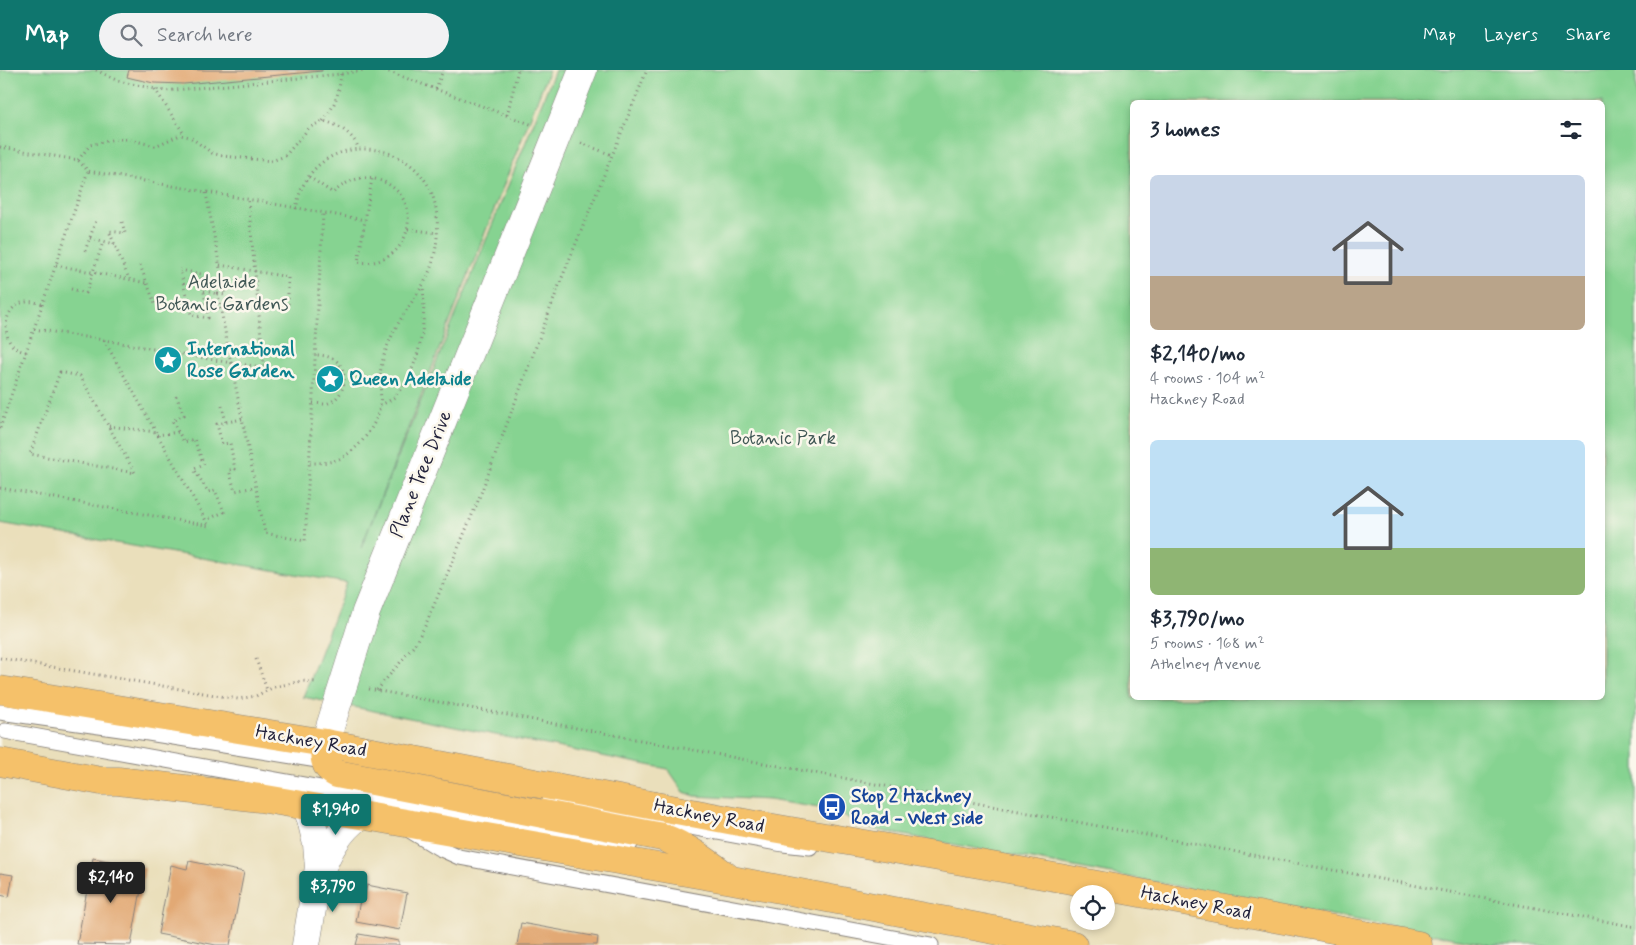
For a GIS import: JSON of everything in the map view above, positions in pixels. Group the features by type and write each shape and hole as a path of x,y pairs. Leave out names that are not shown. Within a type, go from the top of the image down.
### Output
{"highway":[{"name":"Hackney Road","path":"0,690 325,752 1060,878 1418,945"},
{"path":"325,752 330,770 342,776 662,837 675,842 698,856 732,880"},
{"path":"0,762 101,781 118,781 260,798 360,815 732,880 1073,945"}],"street":[{"name":"Plane Tree Drive","path":"325,752 343,684 366,612 584,70"},
{"path":"306,806 317,844 319,874"},
{"path":"306,945 319,874 328,853 340,834 360,815"}],"lane":[{"path":"0,712 142,732 325,752"},
{"path":"5,731 698,856"},
{"path":"396,822 459,858 931,945"}],"path":[{"path":"96,70 118,81 165,91 365,70"},
{"path":"384,70 535,126"},
{"path":"436,89 443,70"},
{"path":"507,115 518,70"},
{"path":"377,690 413,647 436,602 478,501 561,280 647,70"},
{"path":"155,89 184,135 212,153 223,156 272,161 285,156 310,127 323,121 333,108 339,93 341,74"},
{"path":"323,121 337,125 357,142 358,148"},
{"path":"78,160 90,145 107,140 128,139 155,146 184,135"},
{"path":"575,141 612,155"},
{"path":"0,147 78,160 88,172 366,220"},
{"path":"296,209 299,194 308,177 322,163 332,155 358,148 383,151 397,156 409,164 428,185 437,211 437,233 430,272 403,313 385,351 380,374 380,405 377,418 363,439 348,454 330,462 310,463"},
{"path":"0,428 88,172"},
{"path":"308,177 333,193 354,179 372,179 384,182 398,192 408,209 408,228 405,240 399,249 390,255 368,263 358,262 372,179"},
{"path":"204,291 225,295 206,193"},
{"path":"34,329 264,368 248,200"},
{"path":"218,294 230,363 265,533 305,541 323,214"},
{"path":"85,251 97,218"},
{"path":"122,222 125,233 109,231 128,279"},
{"path":"408,228 437,233"},
{"path":"90,238 115,244"},
{"path":"71,289 86,293 103,242"},
{"path":"56,265 147,283"},
{"path":"140,265 155,304"},
{"path":"220,265 288,277 288,306 257,302"},
{"path":"180,270 202,274 204,291 208,318 191,315 180,270"},
{"path":"380,405 393,399 415,363 420,348 424,314 422,285"},
{"path":"26,352 14,348 8,343 4,336 4,320 8,312 20,303 28,301 42,304"},
{"path":"0,488 209,526 104,340"},
{"path":"313,403 324,404 335,398 344,386 345,379 344,371 334,359 315,355"},
{"path":"60,372 80,376 108,426 135,473 30,454 60,372"},
{"path":"176,396 184,415 172,421 184,442 194,439 204,465 194,469 208,492 215,490 224,512 206,520"},
{"path":"222,406 226,422"},
{"path":"242,419 217,424 222,444 230,443 235,469 229,470 235,491 255,487"},
{"path":"108,426 156,433 178,432"},
{"path":"0,658 238,699 256,696 274,687 302,681 343,684 1636,928"},
{"path":"256,659 267,690"}],"green space":[{"name":"Botanic Park","path":"0,70 549,70 361,548 555,70 1636,70 1636,945 1491,945 861,827 838,811 769,800 695,796 684,792 668,769 303,697 347,583 0,523"}],"building":[{"path":"129,70 322,71 184,84 154,83 127,77"},
{"path":"93,858 145,868 131,945 77,944"},
{"path":"189,861 244,872 230,945 216,945 158,934 171,865 187,869"},
{"path":"0,873 13,875 9,897 0,895"},
{"path":"367,885 407,893 400,930 356,922 360,900 364,901"},
{"path":"521,923 598,937 597,945 517,945"},
{"path":"359,934 399,941 399,945 356,945"}],"place":[{"name":"International Rose Garden","path":"168,360"},
{"name":"Queen Adelaide","path":"330,379"},
{"name":"Stop 2 Hackney Road - West side","path":"832,807"}],"park label":[{"name":"Adelaide Botanic Gardens","path":"222,293"}]}
